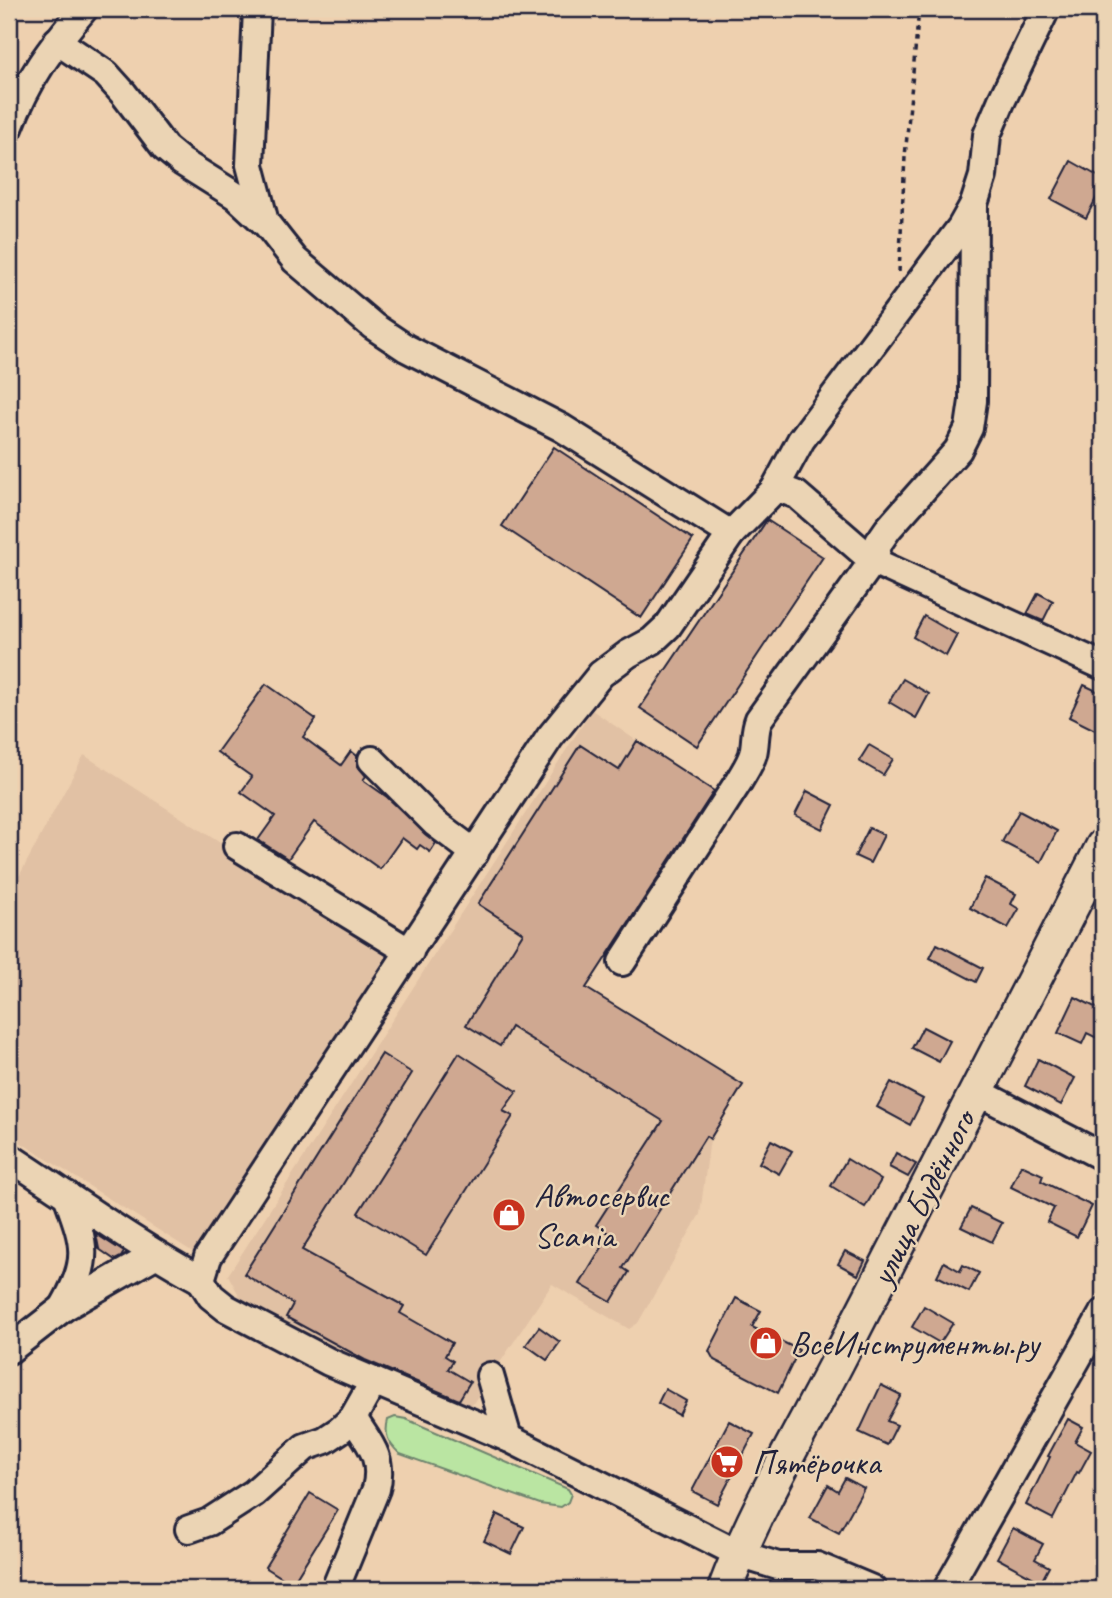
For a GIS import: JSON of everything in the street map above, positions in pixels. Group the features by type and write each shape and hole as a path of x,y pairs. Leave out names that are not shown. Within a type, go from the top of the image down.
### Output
{"main road":[{"name":"улица Будённого","path":"725,1589 782,1465 1103,846"}],"street":[{"path":"9,128 21,97 39,65 85,9"},
{"path":"257,9 250,165 265,222"},
{"path":"201,1280 208,1257 475,853 548,725 601,674 628,654 652,641 668,626 732,534 774,490 801,440 961,228 974,204 983,176 988,135 1000,102 1046,9"},
{"path":"57,41 106,74 174,155 236,195 265,222 295,260 373,326 406,348 562,428 732,534"},
{"path":"622,962 739,781 752,757 759,719 873,561 879,542 888,529 958,450 969,428 973,401 974,204"},
{"path":"774,490 784,490 797,495 873,561 1103,666"},
{"path":"372,760 435,823 475,853"},
{"path":"237,846 410,952"},
{"path":"976,1091 1103,1157"},
{"path":"9,1157 125,1232 155,1255 201,1280 211,1296 226,1308 329,1362 508,1437 739,1554 778,1566 817,1566 872,1589"},
{"path":"64,1308 78,1282 82,1265 82,1236 67,1195"},
{"path":"9,1350 64,1308 155,1255"},
{"path":"947,1589 1103,1313"},
{"path":"490,1376 508,1437"},
{"path":"189,1529 209,1522 254,1493 305,1447 325,1440 340,1430 353,1418 374,1381"},
{"path":"335,1589 380,1475 379,1461 372,1446 353,1418"}],"path":[{"path":"897,311 905,157 919,9"}],"shaded area":[{"path":"592,710 637,741 586,988 743,1085 710,1139 700,1214 638,1323 629,1329 552,1284 470,1408 442,1393 437,1400 389,1372 246,1308 228,1275"},
{"path":"84,755 389,952 196,1254 9,1135 9,895"}],"green space":[{"path":"395,1417 406,1419 568,1489 571,1494 568,1502 561,1507 540,1504 400,1454 390,1442 386,1430 388,1420"}],"building":[{"path":"1071,161 1103,179 1103,185 1086,218 1051,199"},
{"path":"554,447 693,539 641,618 502,526"},
{"path":"767,520 823,557 697,746 640,708"},
{"path":"1038,593 1053,601 1043,621 1027,614"},
{"path":"924,616 957,635 946,656 913,637"},
{"path":"903,679 929,694 916,718 889,702"},
{"path":"266,684 316,719 303,737 341,765 351,751 357,756 357,765 366,776 363,780 387,797 436,843 430,852 420,845 417,849 402,838 380,869 314,822 288,859 258,840 275,816 241,792 252,777 217,752"},
{"path":"1084,685 1099,692 1095,701 1103,704 1103,734 1069,717"},
{"path":"637,741 714,791 586,988 743,1085 710,1139 706,1136 623,1268 629,1272 611,1302 580,1284 610,1234 596,1225 663,1121 511,1027 500,1046 466,1025 523,933 478,904 580,745 619,770"},
{"path":"869,745 893,759 883,775 859,761"},
{"path":"807,791 834,805 822,829 795,815"},
{"path":"1019,811 1057,831 1041,862 1002,842"},
{"path":"869,828 884,835 870,863 855,856"},
{"path":"985,878 1016,894 1011,904 1019,909 1008,928 970,908"},
{"path":"937,944 983,968 976,982 930,958"},
{"path":"1075,997 1103,1011 1103,1026 1097,1038 1087,1033 1082,1044 1058,1033"},
{"path":"923,1027 950,1041 939,1062 912,1048"},
{"path":"459,1053 517,1091 503,1111 513,1116 426,1255 358,1213"},
{"path":"382,1054 412,1073 302,1250 404,1306 400,1313 452,1343 445,1356 453,1361 448,1369 470,1382 459,1400 365,1360 286,1317 293,1304 244,1274"},
{"path":"1038,1059 1075,1078 1061,1105 1025,1086"},
{"path":"891,1082 923,1099 910,1125 877,1107"},
{"path":"771,1140 792,1151 779,1174 759,1163"},
{"path":"896,1153 916,1164 908,1177 889,1167"},
{"path":"847,1159 881,1180 865,1207 831,1186"},
{"path":"1021,1165 1043,1175 1041,1181 1092,1206 1077,1237 1047,1222 1054,1208 1011,1187"},
{"path":"971,1208 1002,1223 992,1242 961,1227"},
{"path":"96,1234 124,1252 121,1257 115,1260 99,1249"},
{"path":"845,1251 865,1261 858,1275 838,1264"},
{"path":"944,1262 960,1271 963,1265 979,1273 969,1292 937,1276"},
{"path":"736,1298 761,1311 752,1327 799,1350 778,1393 714,1360 709,1351"},
{"path":"924,1306 953,1323 940,1343 912,1327"},
{"path":"539,1327 560,1342 547,1360 526,1345"},
{"path":"881,1385 901,1395 887,1421 897,1425 887,1445 859,1432"},
{"path":"665,1389 686,1401 679,1415 658,1403"},
{"path":"1068,1419 1083,1427 1075,1442 1091,1451 1053,1519 1026,1505"},
{"path":"729,1421 754,1434 717,1504 692,1491"},
{"path":"845,1478 864,1488 839,1533 810,1518 828,1485 838,1491"},
{"path":"310,1493 338,1510 292,1584 265,1567"},
{"path":"497,1514 524,1527 511,1554 484,1541"},
{"path":"1013,1528 1043,1544 1035,1559 1049,1567 1041,1582 997,1558"}],"place":[{"name":"Автосервис Scania","path":"509,1215"},
{"name":"ВсеИнструменты.ру","path":"766,1343"},
{"name":"Пятёрочка","path":"727,1462"}]}
